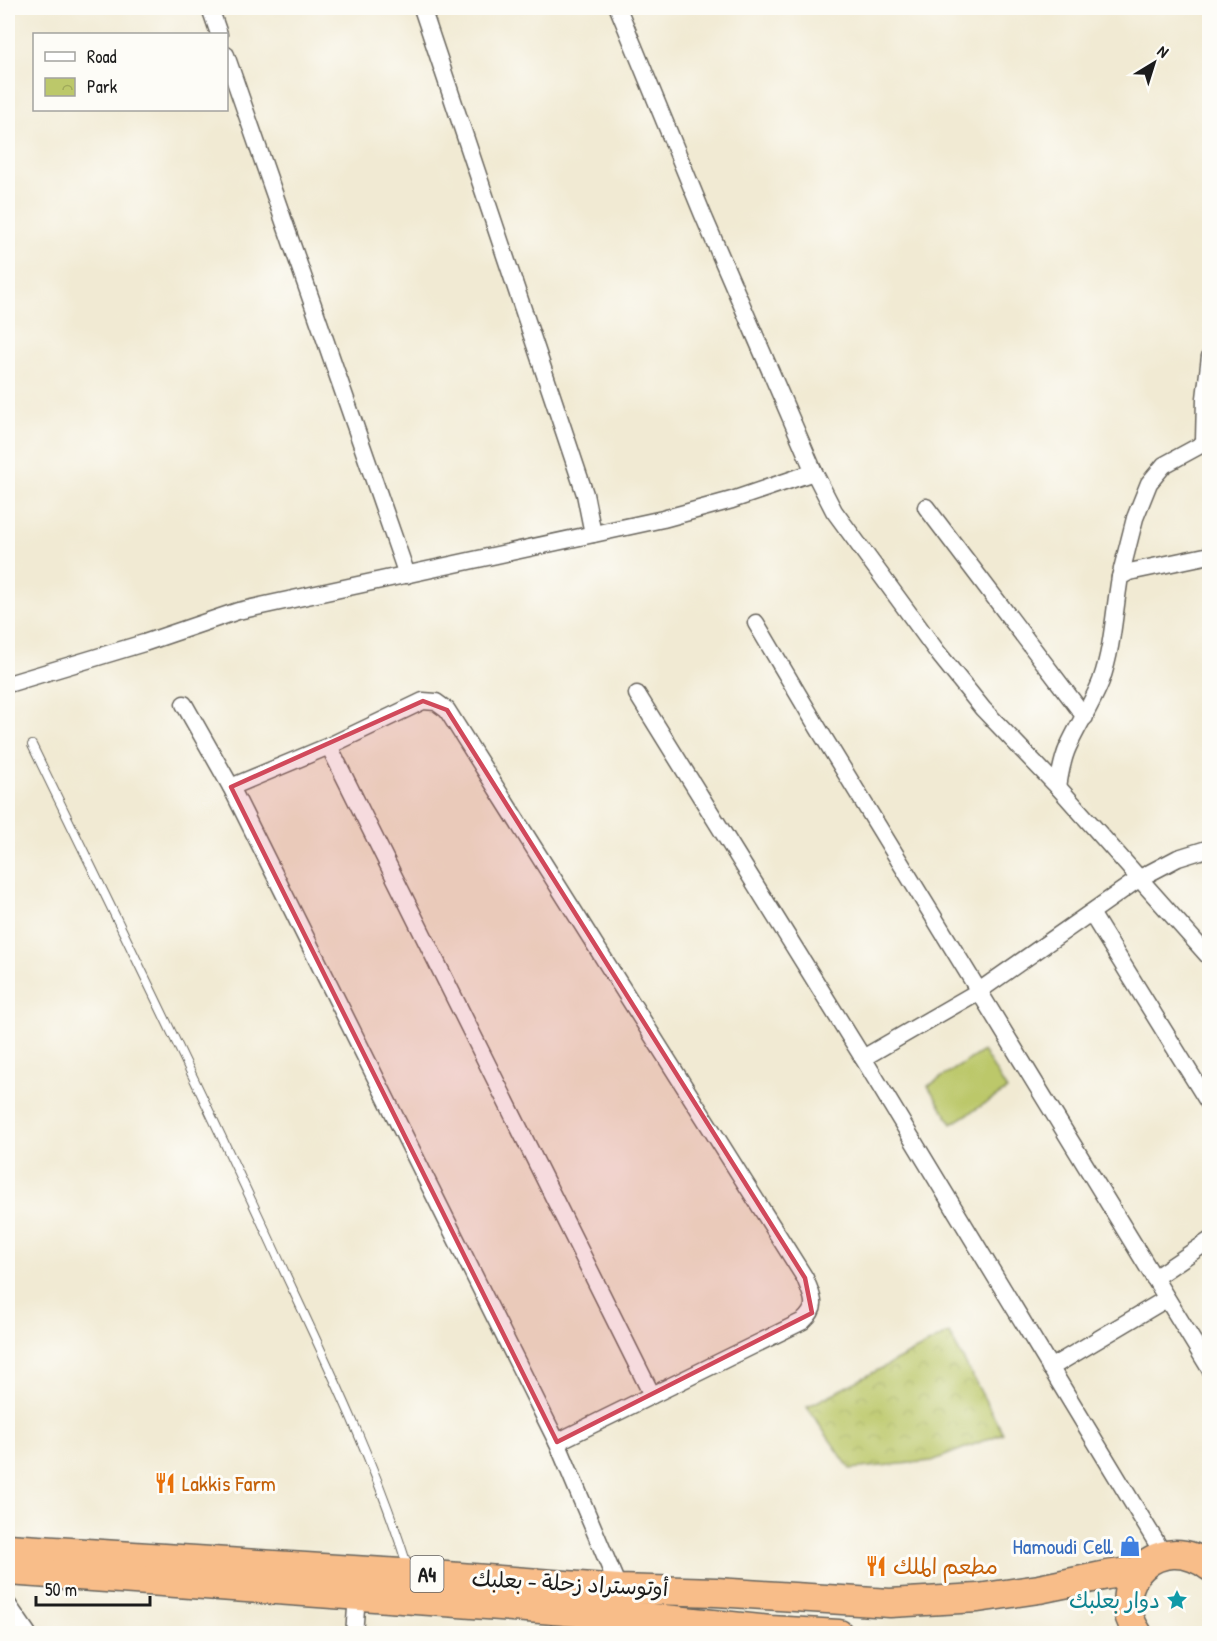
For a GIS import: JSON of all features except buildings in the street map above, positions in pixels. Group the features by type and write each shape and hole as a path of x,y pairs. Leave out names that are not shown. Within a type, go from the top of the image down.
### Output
{"highway":[{"name":"A4","path":"1137,1571 1154,1558 1209,1541"},
{"name":"أوتوستراد زحلة - بعلبك","path":"8,1548 619,1588 683,1590 769,1617 839,1634"},
{"path":"1171,1554 1190,1555 1209,1567"},
{"name":"أوتوستراد زحلة - بعلبك","path":"8,1571 357,1596 680,1627 769,1617 846,1601 923,1602 978,1598 1137,1571"},
{"path":"1137,1571 1128,1589 1127,1598 1129,1617 1138,1634"}],"street":[{"path":"210,8 219,33"},
{"path":"422,8 585,494 593,534"},
{"path":"618,8 703,215 814,472 834,511 938,653 983,709 1058,787 1209,958"},
{"path":"228,61 407,575"},
{"path":"1058,787 1068,747 1085,717 1101,679 1112,642 1112,626 1120,577 1135,518 1149,483 1164,465 1206,440 1205,398 1209,356"},
{"path":"8,684 238,611 675,516 732,500 814,472"},
{"path":"926,507 1085,717"},
{"path":"1120,577 1130,572 1209,555"},
{"path":"756,623 1209,1369"},
{"path":"637,694 863,1058 1050,1368 1171,1554"},
{"path":"231,787 329,746 423,701 436,702 447,710 805,1278 814,1305 812,1313 803,1322 557,1442"},
{"path":"184,704 231,787 557,1442 619,1588"},
{"path":"329,746 652,1395"},
{"path":"863,1058 979,990 1140,878 1178,858 1209,848"},
{"path":"1091,913 1209,1105"},
{"path":"1154,1278 1209,1240"},
{"path":"1050,1368 1166,1299"},
{"path":"680,1627 678,1603 683,1590"},
{"path":"354,1634 357,1596"},
{"path":"8,1605 28,1634"}],"lane":[{"path":"32,745 215,1121 296,1296 364,1448 393,1519 410,1574"}],"highlighted area":[{"path":"423,701 447,710 805,1278 812,1313 557,1442 231,787"}],"green space":[{"path":"983,1051 1007,1090 952,1124 928,1086"},
{"path":"949,1333 1003,1433 932,1461 850,1469 807,1407"}],"place":[{"name":"Lakkis Farm","path":"165,1483"},
{"name":"Hamoudi Cell","path":"1130,1546"},
{"name":"مطعم الملك","path":"876,1566"},
{"name":"دوار بعلبك","path":"1177,1600"}]}
